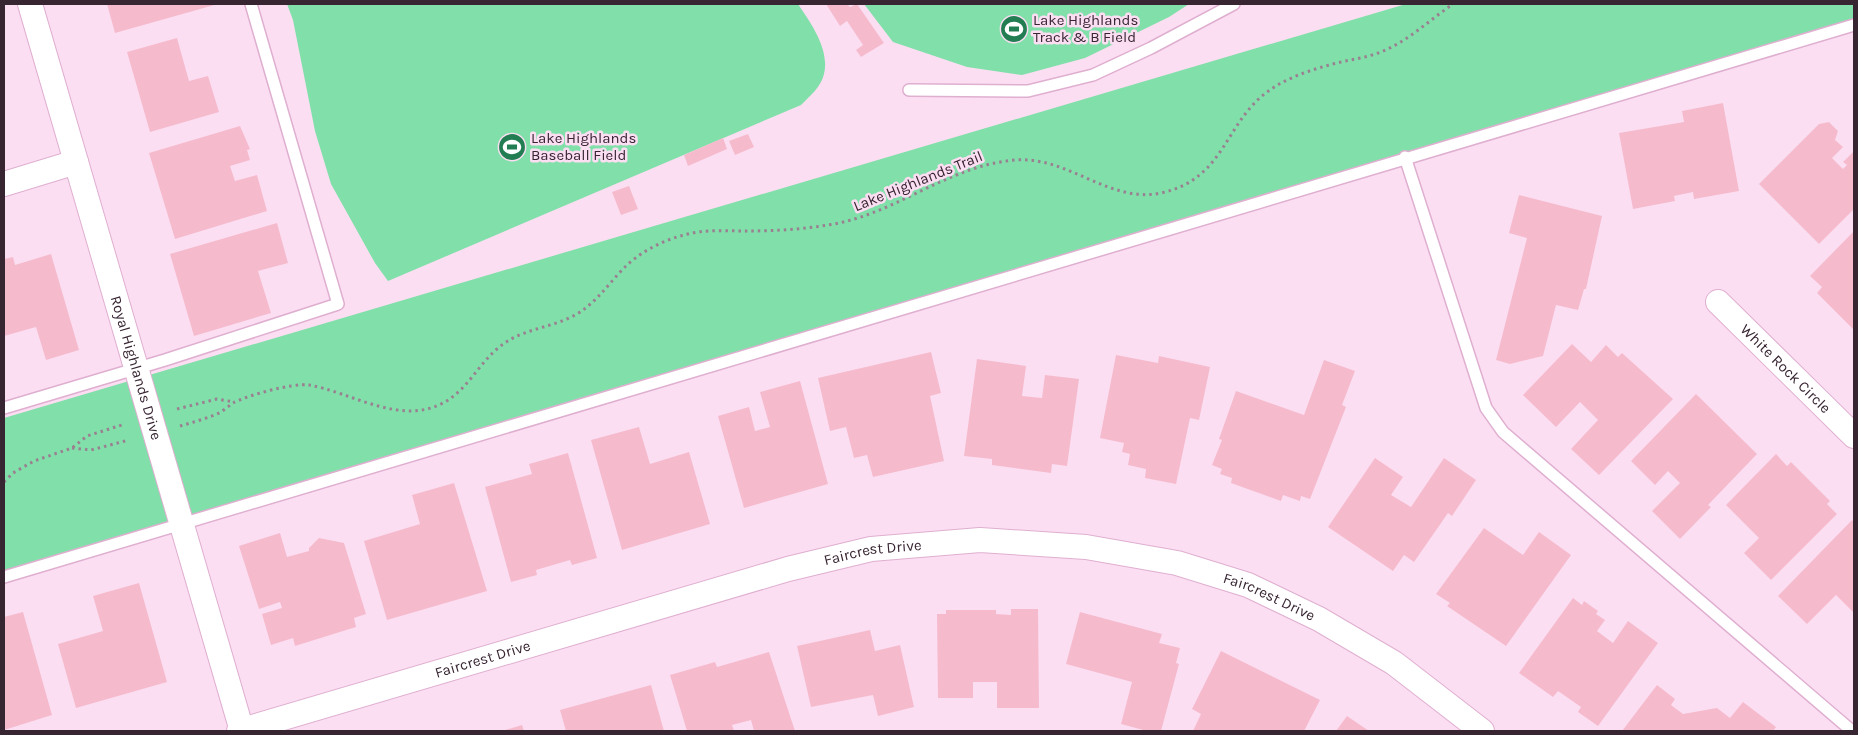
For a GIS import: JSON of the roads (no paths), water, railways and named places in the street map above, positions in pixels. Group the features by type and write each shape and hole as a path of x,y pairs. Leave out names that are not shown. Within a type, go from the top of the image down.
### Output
{"street":[{"name":"Royal Highlands Drive","path":"30,4 135,369 156,433 240,731"},
{"path":"4,184 76,162"},
{"name":"White Rock Circle","path":"1718,302 1854,436"},
{"name":"Faircrest Drive","path":"240,731 788,569 872,549 980,540 1086,547 1177,563 1248,585 1319,619 1394,662 1482,731"}],"lane":[{"path":"4,408 135,369 338,304 251,4"},
{"path":"909,90 1028,92 1093,75 1151,48 1234,4"},
{"path":"4,578 1854,24"},
{"path":"1405,157 1486,408 1503,432 1852,731"}],"place":[{"name":"Lake Highlands Track & B Field","path":"1014,29"},
{"name":"Lake Highlands Baseball Field","path":"512,147"}]}
